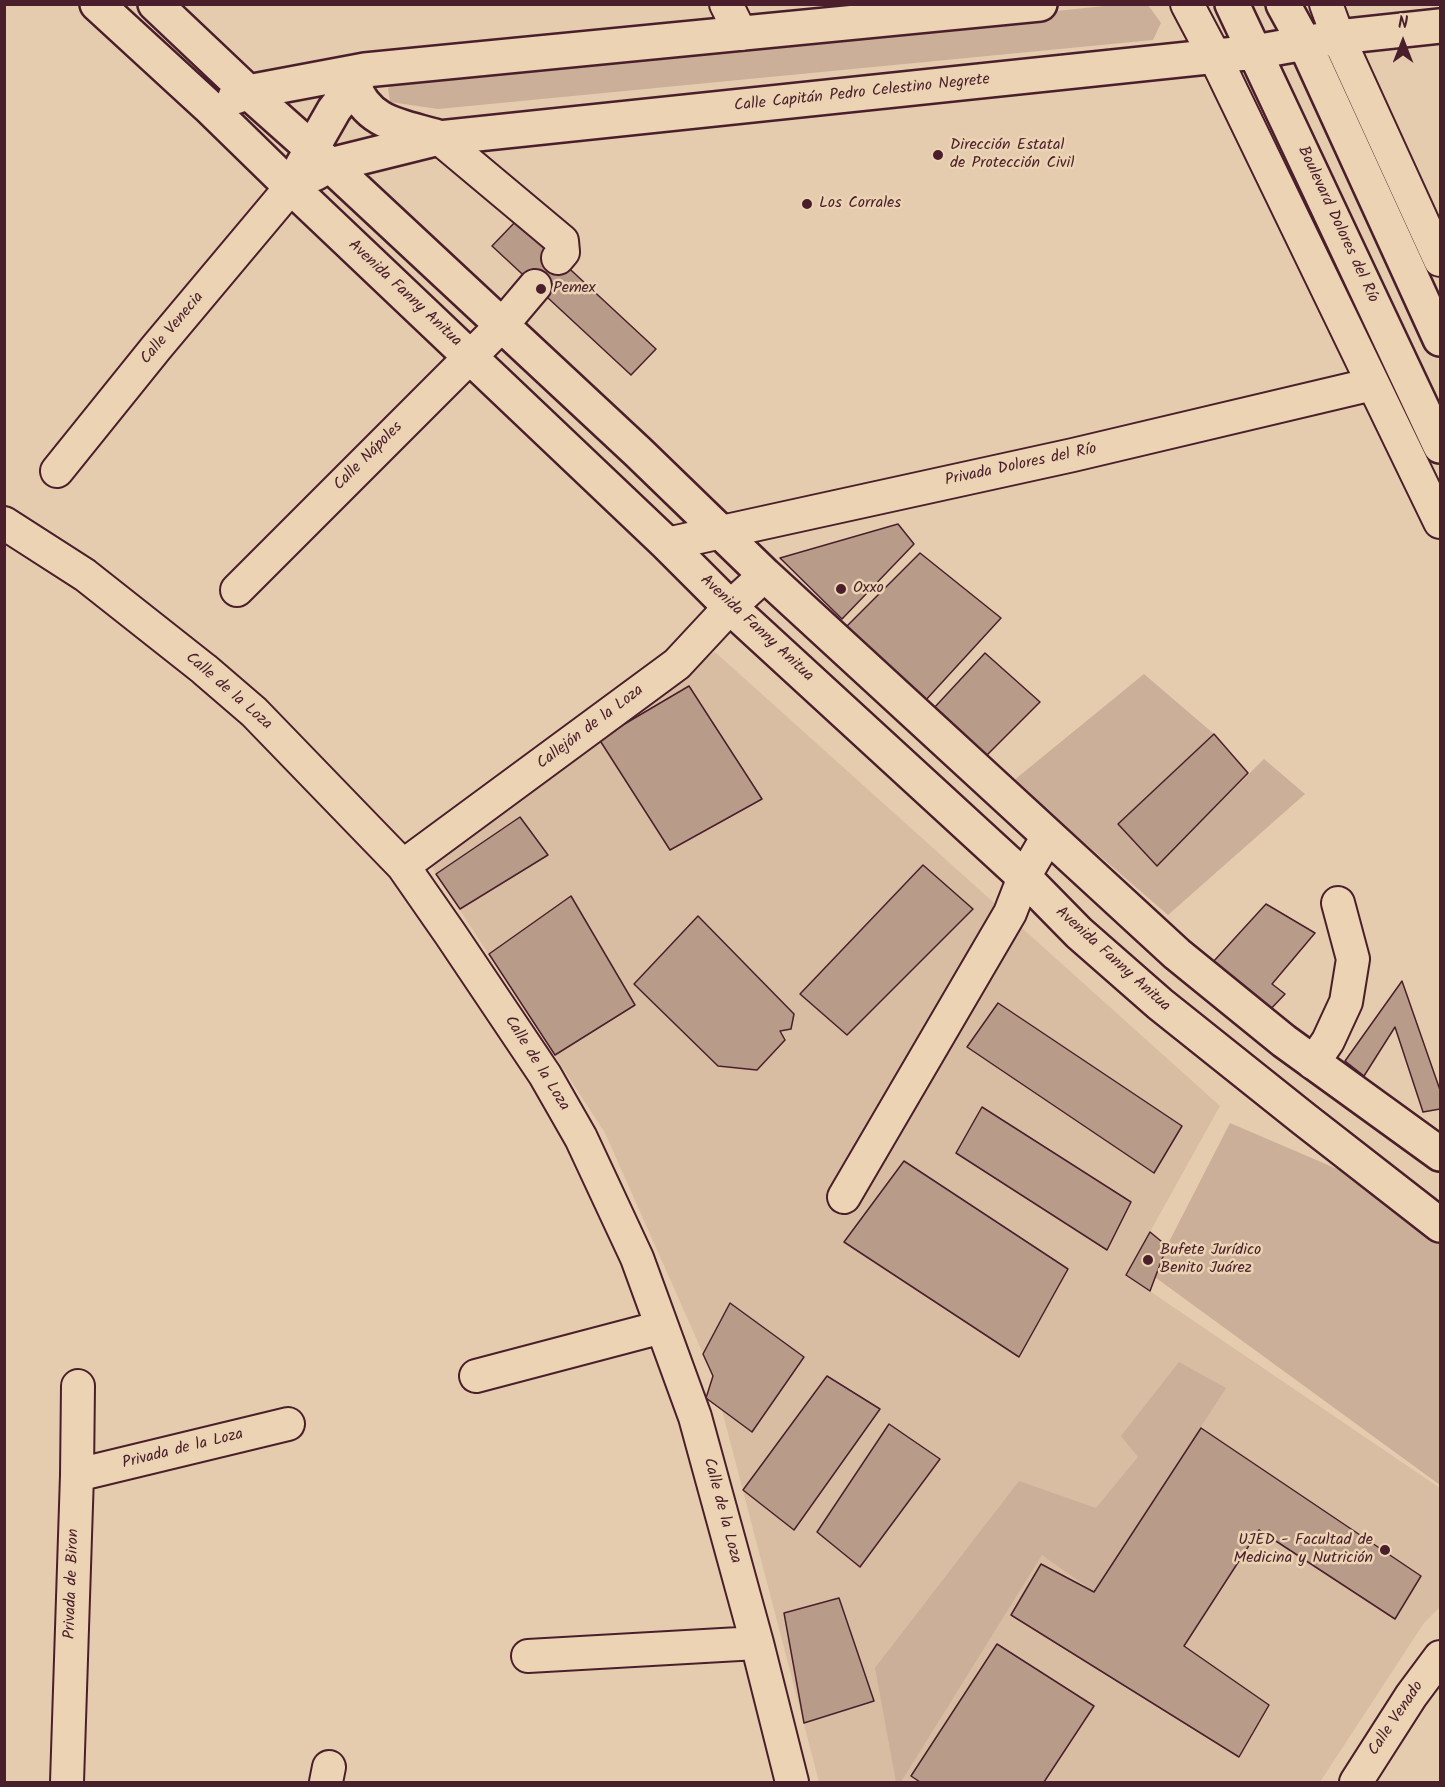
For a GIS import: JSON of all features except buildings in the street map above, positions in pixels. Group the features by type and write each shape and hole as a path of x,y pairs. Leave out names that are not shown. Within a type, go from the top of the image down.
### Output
{"main road":[{"name":"Avenida Fanny Anitua","path":"97,4 208,106 291,188 730,606 1024,877 1079,933 1160,1004 1440,1225"},
{"path":"155,4 638,452 765,575 1177,954 1284,1041 1440,1154"},
{"path":"208,106 248,92 359,77 741,34 1040,4"},
{"name":"Boulevard Dolores del Río","path":"1232,4 1440,446"},
{"path":"1283,4 1305,44 1440,339"},
{"name":"Calle Capitán Pedro Celestino Negrete","path":"291,188 321,156 440,138 1215,57 1338,37 1440,26"},
{"path":"359,77 358,98 373,114 390,123 440,138"},
{"path":"321,156 359,77"}],"street":[{"path":"726,4 741,34"},
{"path":"1187,4 1215,57 1440,522"},
{"path":"1326,4 1338,37 1440,260"},
{"path":"440,138 562,241 563,252 558,258"},
{"name":"Calle Venecia","path":"57,471 156,348 291,188"},
{"name":"Calle Nápoles","path":"237,590 502,325 535,286"},
{"name":"Privada Dolores del Río","path":"667,544 1073,455 1373,384"},
{"name":"Calle de la Loza","path":"4,523 85,575 204,669 254,712 404,866 545,1075 581,1138 637,1258 695,1417 757,1643 792,1782"},
{"name":"Callejón de la Loza","path":"404,866 677,664 730,606 765,575"},
{"path":"844,1197 1010,913 1024,877 1048,836"},
{"path":"1313,1063 1328,1041 1346,1002 1353,958 1338,903"},
{"path":"476,1376 662,1327"},
{"name":"Privada de Biron","path":"67,1782 78,1386"},
{"name":"Privada de la Loza","path":"77,1475 288,1424"},
{"path":"528,1656 757,1643"},
{"name":"Calle Venado","path":"1356,1782 1426,1696 1440,1657"}],"shaded area":[{"path":"1114,5 1148,5 1161,23 1153,40 438,109 390,102 388,88 401,81 417,77"},
{"path":"715,652 1220,1106 1126,1275 1440,1488 1440,1607 1424,1623 1320,1782 819,1782 713,1376 605,1133 430,864"},
{"path":"1144,674 1214,734 1118,824 1156,866 1264,759 1305,794 1168,915 1013,781"},
{"path":"1230,1123 1440,1213 1440,1485 1152,1275"},
{"path":"1179,1362 1226,1388 1094,1592 1042,1555 901,1782 896,1782 875,1668 1019,1481 1096,1508 1138,1457 1121,1436"}],"place":[{"name":"Dirección Estatal de Protección Civil","path":"938,155"},
{"name":"Los Corrales","path":"807,204"},
{"name":"Pemex","path":"541,289"},
{"name":"Oxxo","path":"841,589"},
{"name":"Bufete Jurídico Benito Juárez","path":"1148,1260"},
{"name":"UJED - Facultad de Medicina y Nutrición","path":"1385,1550"}]}
